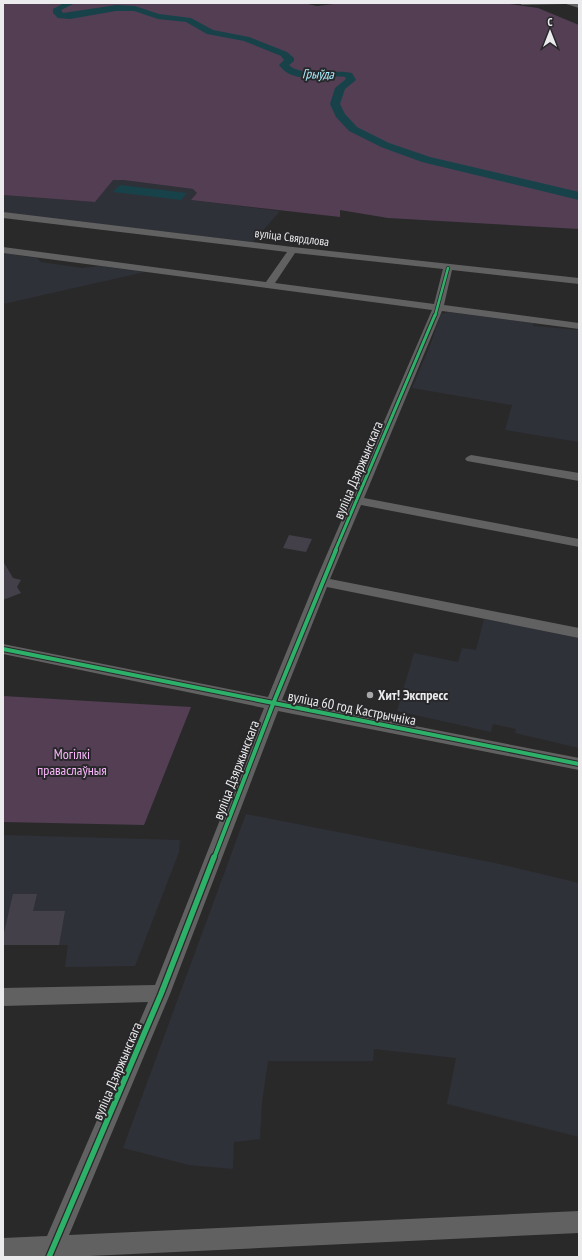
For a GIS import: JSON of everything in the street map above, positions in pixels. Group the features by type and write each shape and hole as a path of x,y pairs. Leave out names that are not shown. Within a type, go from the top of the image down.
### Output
{"street":[{"path":"522,3 566,3 579,6"},
{"name":"вуліца Свярдлова","path":"3,215 448,268 579,281"},
{"path":"7,250 579,326"},
{"path":"269,285 293,250"},
{"name":"вуліца Дзяржынскага","path":"51,1252 161,994 273,704 322,582 438,308 448,268"},
{"path":"471,459 579,477"},
{"path":"357,500 579,543"},
{"path":"322,582 579,633"},
{"name":"вуліца 60 год Кастрычніка","path":"3,649 579,764"},
{"path":"3,997 138,993 161,994"},
{"path":"3,1249 51,1252 579,1222"}],"shaded area":[{"path":"113,179 193,189 198,193 192,200 280,211 253,242 3,213 3,195 95,202"},
{"path":"3,253 37,258 41,262 82,268 99,266 145,272 3,304"},
{"path":"448,312 533,323 534,326 579,330 579,442 505,430 512,405 412,388 431,343 441,314"},
{"path":"484,619 579,637 579,748 515,733 516,729 493,724 491,732 397,711 414,653 458,662 462,648 476,650"},
{"path":"246,814 495,863 579,883 579,1137 447,1104 456,1058 374,1049 373,1061 268,1061 262,1102 260,1139 234,1142 233,1169 189,1165 123,1148"},
{"path":"3,835 180,840 179,852 135,966 65,967 68,945 3,945"}],"green space":[{"path":"3,3 303,3 317,6 342,3 502,3 538,8 579,25 579,229 388,218 340,210 340,217 191,200 197,193 193,189 123,180 113,180 95,202 3,195"},
{"name":"Могілкі праваслаўныя","path":"3,696 191,707 144,825 3,822"}],"water":[{"path":"120,185 187,193 181,200 113,192"}],"building":[{"path":"289,535 312,539 306,552 283,548"},
{"path":"3,561 13,578 21,580 17,587 21,593 3,600"},
{"path":"13,894 37,894 33,911 65,911 59,945 3,945 3,937"}],"waterway":[{"name":"Грыўда","path":"71,3 57,9 57,13 61,16 70,16 116,8 135,9 158,16 188,20 210,32 246,39 284,54 289,58 289,61 284,65 288,70 295,73 349,75 351,80 340,88 335,104 340,115 353,129 385,145 426,160 579,196"}],"cycle path":[{"path":"49,1257 161,994 273,704 322,582 438,308 448,268"},
{"path":"3,649 579,764"}],"place":[{"name":"Хит! Экспресс","path":"370,695"}]}
